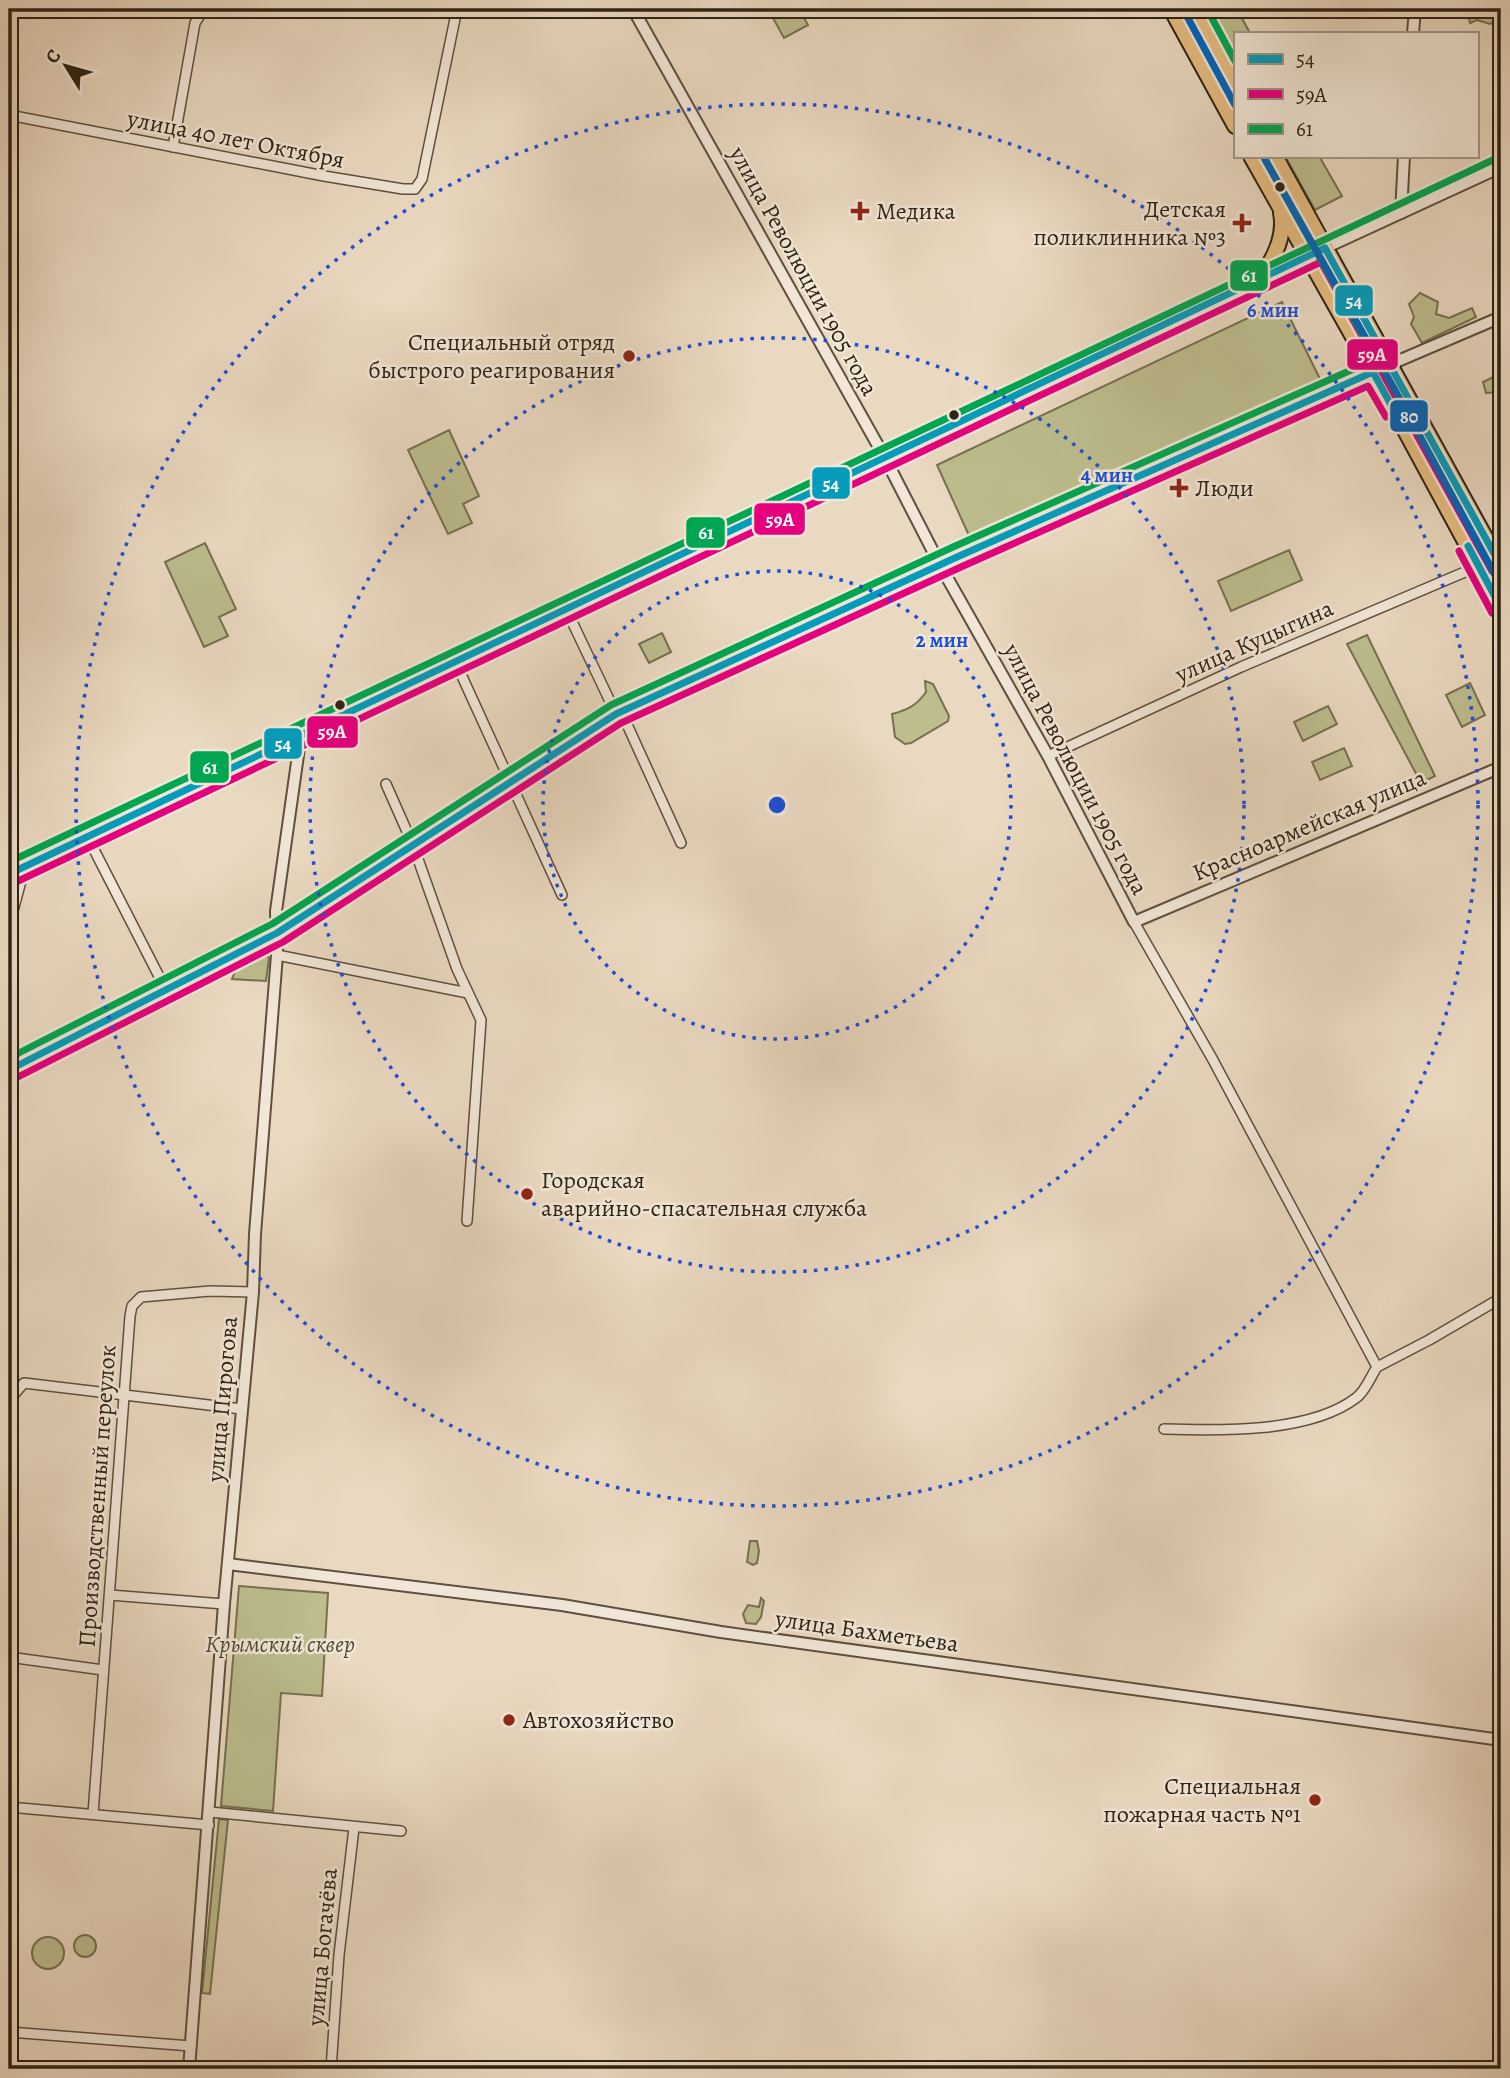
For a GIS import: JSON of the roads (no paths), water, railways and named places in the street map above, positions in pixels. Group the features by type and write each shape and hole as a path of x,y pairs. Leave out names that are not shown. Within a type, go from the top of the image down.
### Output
{"main road":[{"path":"1171,9 1234,124"},
{"path":"1195,9 1234,81"},
{"path":"1252,158 1373,372 1501,608"},
{"path":"1276,158 1500,561"},
{"path":"1259,281 1271,261 1280,236 1283,217 1277,202"},
{"path":"9,874 1325,248"},
{"path":"9,1070 276,933 616,714 940,565 1391,364"}],"street":[{"path":"173,147 195,23 204,9"},
{"name":"улица 40 лет Октября","path":"9,116 324,176 415,189 422,179 457,9"},
{"name":"улица Революции 1905 года","path":"633,9 1048,756 1134,922 1213,1060 1377,1367"},
{"path":"1413,32 1415,9"},
{"path":"1401,213 1404,158"},
{"path":"1325,248 1501,167"},
{"path":"1391,364 1501,317"},
{"name":"улица Куцыгина","path":"1048,756 1241,667 1479,566"},
{"path":"566,609 616,714 625,720 681,843"},
{"path":"455,661 562,895"},
{"name":"улица Пирогова","path":"189,2069 224,1604 253,1292 255,1234 277,955 276,911 301,734"},
{"name":"Красноармейская улица","path":"1134,922 1501,767"},
{"path":"386,784 413,845 457,970 481,1020 467,1221"},
{"path":"87,836 166,990"},
{"path":"9,926 26,866"},
{"path":"277,955 468,993"},
{"name":"Производственный переулок","path":"93,1814 132,1306 141,1297 210,1291 253,1292"},
{"path":"1164,1429 1233,1431 1325,1416 1358,1397 1377,1367 1501,1298"},
{"path":"9,1399 24,1383 243,1409"},
{"name":"улица Бахметьева","path":"228,1564 562,1605 721,1632 1501,1740"},
{"path":"110,1595 224,1604"},
{"path":"9,1657 103,1670"},
{"path":"9,1807 209,1825"},
{"path":"210,1812 401,1831"},
{"name":"улица Богачёва","path":"331,2069 354,1828"},
{"path":"9,2032 191,2046"}],"place":[{"name":"Медика","path":"860,211"},
{"name":"Детская поликлинника №3","path":"1242,223"},
{"name":"Специальный отряд быстрого реагирования","path":"629,356"},
{"name":"Люди","path":"1179,488"},
{"name":"Городская аварийно-спасательная служба","path":"527,1194"},
{"name":"Автохозяйство","path":"509,1720"},
{"name":"Специальная пожарная часть №1","path":"1315,1800"}],"park label":[{"name":"Крымский сквер","path":"280,1644"}]}
